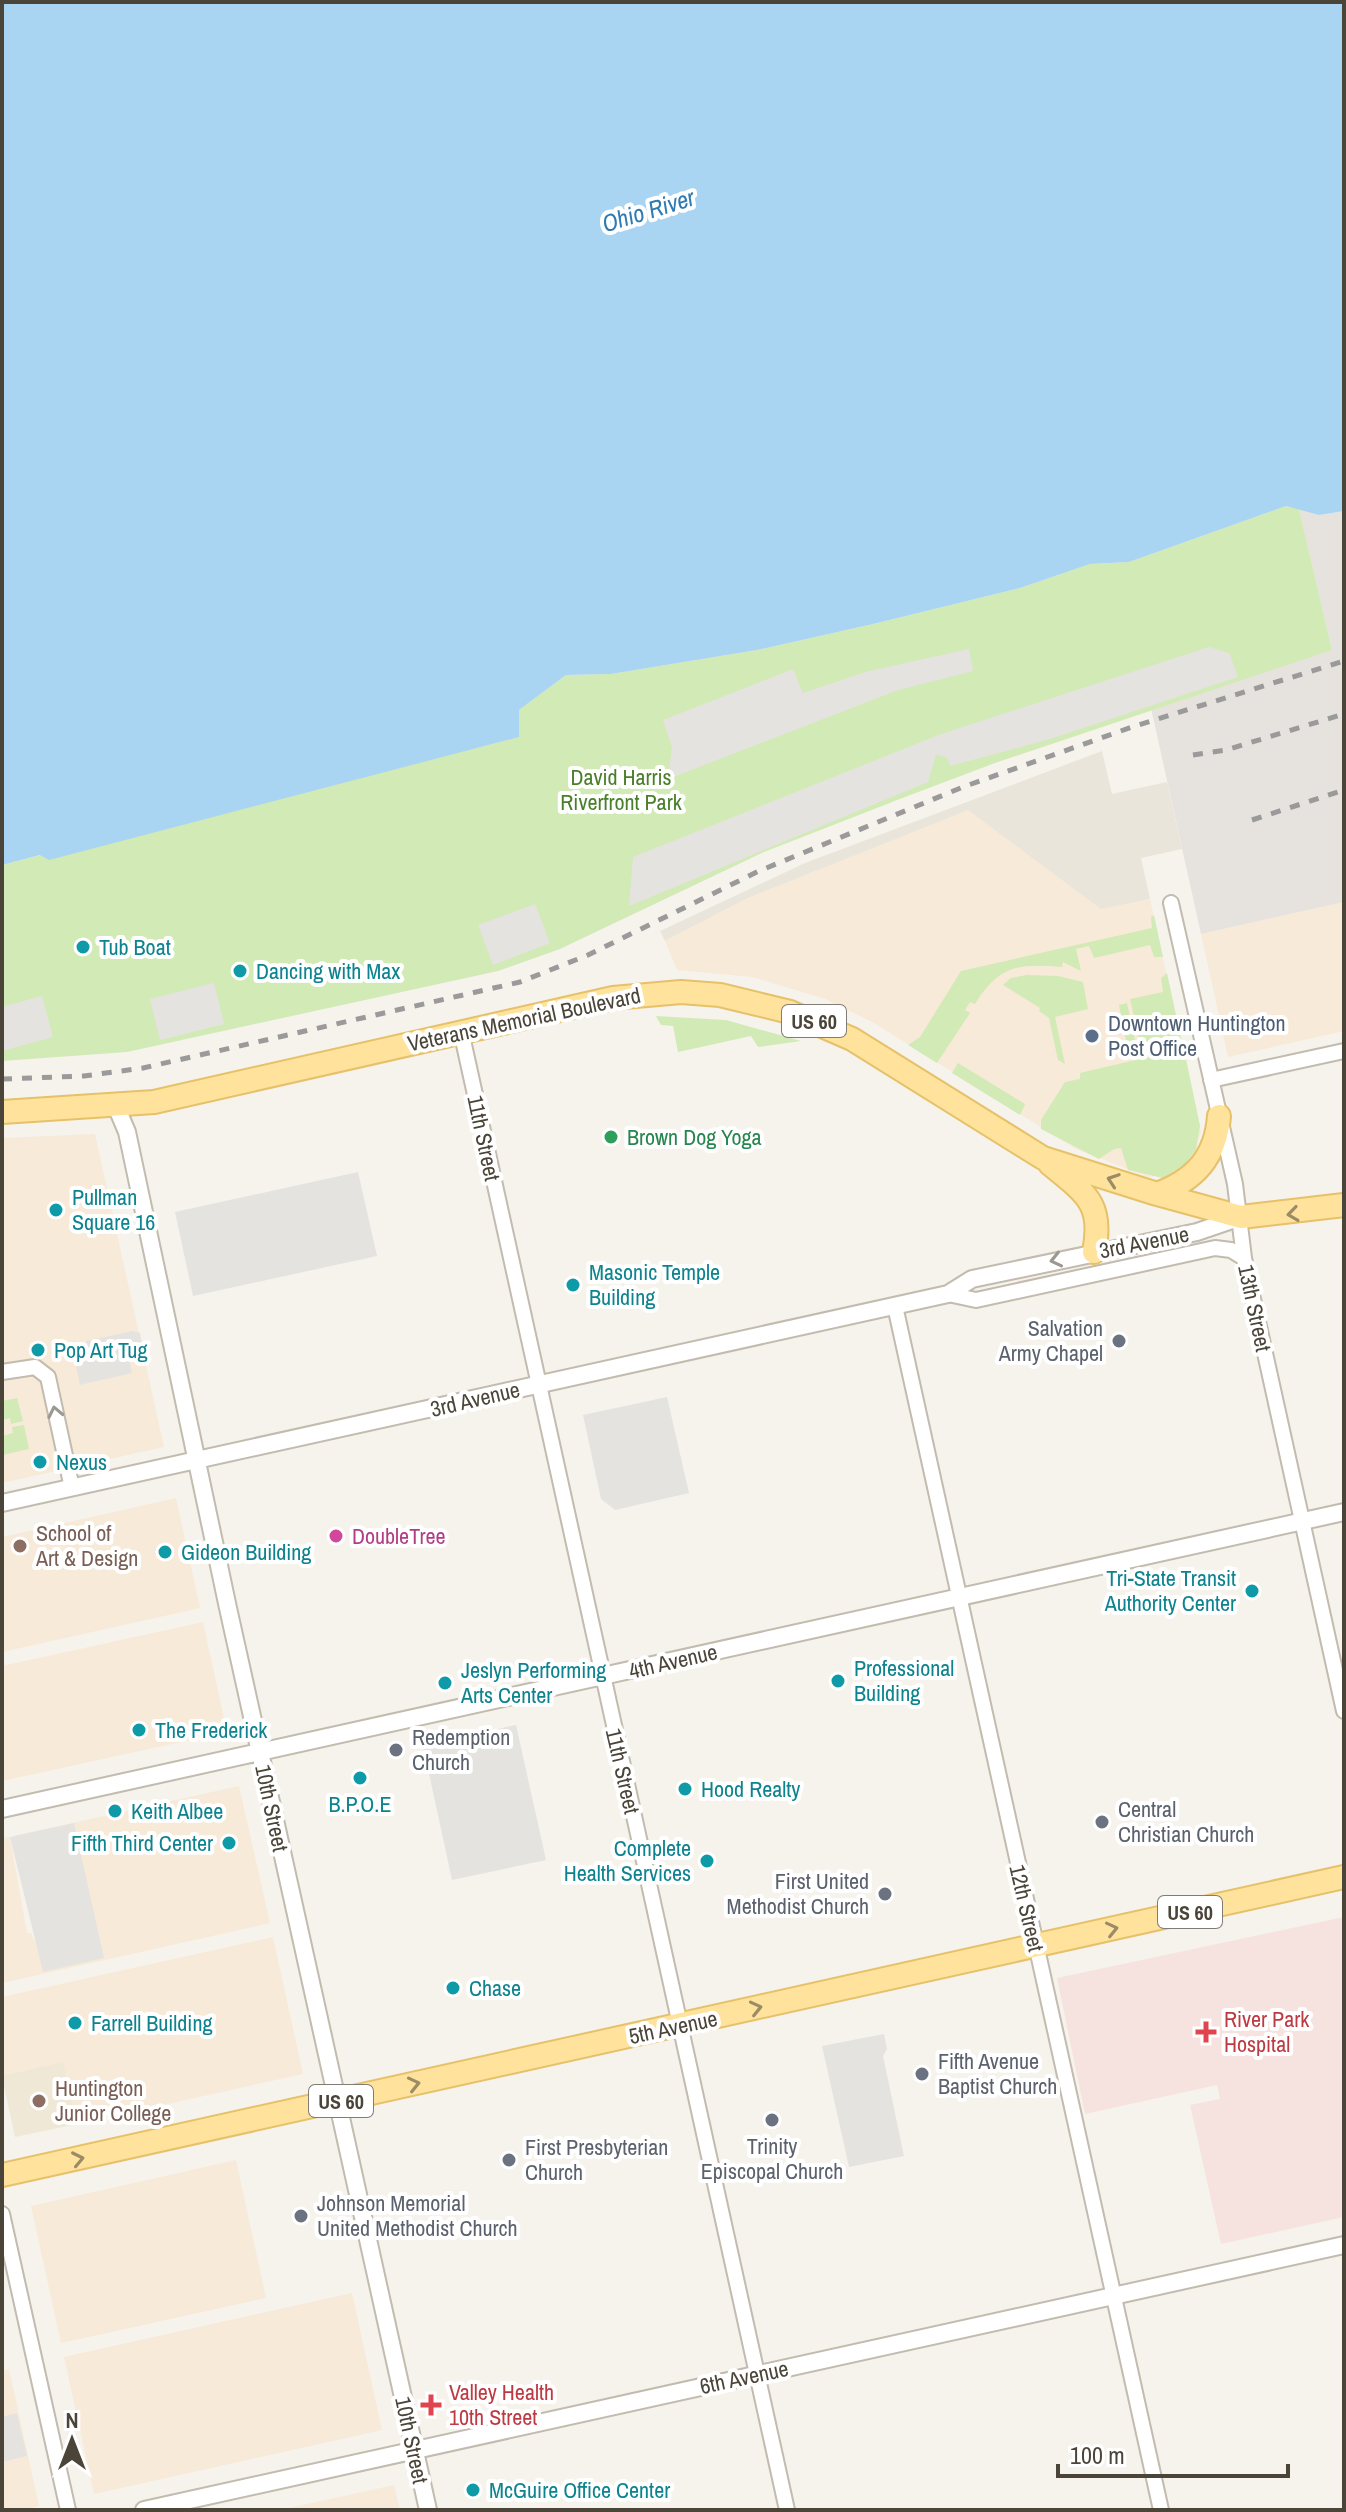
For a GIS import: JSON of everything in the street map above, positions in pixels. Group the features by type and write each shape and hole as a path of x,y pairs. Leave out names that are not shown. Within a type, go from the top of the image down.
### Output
{"main road":[{"name":"Veterans Memorial Boulevard","path":"2,1112 154,1102 461,1031 649,993 720,995 790,1012 852,1039 1043,1158 1241,1217"},
{"path":"1157,1194 1183,1183 1201,1168 1215,1144 1219,1116"},
{"path":"1043,1158 1090,1199 1097,1226 1094,1252"},
{"name":"3rd Avenue","path":"1241,1217 1344,1205"},
{"name":"5th Avenue","path":"2,2175 1344,1877"}],"street":[{"name":"13th Street","path":"1171,903 1241,1217 1244,1258 1344,1711"},
{"name":"11th Street","path":"461,1031 787,2510"},
{"path":"1211,1080 1344,1051"},
{"name":"10th Street","path":"116,1106 127,1132 260,1753 428,2510"},
{"name":"3rd Avenue","path":"2,1503 948,1294 972,1279 1197,1232 1241,1217"},
{"name":"3rd Avenue","path":"948,1294 976,1300 1215,1248 1231,1250 1244,1258"},
{"name":"12th Street","path":"895,1306 1161,2510"},
{"path":"2,1372 35,1367 48,1377 72,1488"},
{"name":"4th Avenue","path":"2,1809 1344,1512"},
{"path":"2,2214 68,2510"},
{"name":"6th Avenue","path":"144,2510 1344,2245"}],"shaded area":[{"path":"1299,509 1319,515 1344,511 1344,902 1201,934 1151,708 1332,650"},
{"path":"1209,647 1229,653 1238,677 1050,739 950,766 947,757 936,755 928,782 629,906 633,857 941,734"},
{"path":"969,649 973,671 898,690 668,779 672,747 663,720 793,669 803,693 865,672"},
{"path":"1102,751 1112,794 1167,782 1182,849 1141,858 1150,899 1101,910 968,811 748,898 665,941 660,931 805,863"},
{"path":"968,810 1101,909 1150,899 1201,1132 1195,1153 1174,1173 1148,1177 1076,1149 874,1023 825,999 752,977 677,970 665,941 748,898"},
{"path":"1344,902 1344,1031 1228,1057 1201,934"},
{"path":"535,904 550,943 493,965 478,925"},
{"path":"214,983 224,1024 160,1040 150,999"},
{"path":"42,996 53,1037 2,1051 2,1007"},
{"path":"95,1134 164,1447 2,1483 2,1138"},
{"path":"358,1172 377,1256 193,1296 175,1212"},
{"path":"133,1331 140,1333 143,1350 128,1354 132,1373 80,1385 74,1356 88,1353 86,1341"},
{"path":"667,1397 689,1493 615,1510 601,1499 583,1415"},
{"path":"176,1498 200,1608 2,1652 2,1537"},
{"path":"203,1622 227,1732 2,1781 2,1666"},
{"path":"516,1725 546,1860 452,1880 423,1746"},
{"path":"239,1786 270,1923 2,1983 2,1838 10,1837 27,1933 31,1933 37,1946 14,1836"},
{"path":"74,1823 104,1958 43,1972 10,1837"},
{"name":"River Park Hospital","path":"1344,1917 1344,2217 1221,2244 1190,2105 1220,2099 1217,2085 1085,2114 1057,1978"},
{"path":"273,1937 303,2074 77,2124 63,2063 2,2076 2,1997"},
{"path":"884,2034 887,2049 883,2056 904,2156 849,2167 822,2046"},
{"name":"Huntington Junior College","path":"63,2062 77,2124 15,2137 2,2076"},
{"path":"236,2160 266,2298 61,2343 31,2206"},
{"path":"352,2293 382,2430 94,2494 64,2357"},
{"path":"9,2369 39,2506 21,2510 2,2510 2,2371"},
{"path":"17,2413 27,2456 2,2462 2,2417"},
{"path":"394,2485 400,2510 280,2510"}],"green space":[{"name":"David Harris Riverfront Park","path":"1286,506 1299,509 1332,650 995,763 905,797 764,852 560,949 498,971 127,1052 2,1061 2,865 41,855 49,859 518,737 519,710 566,675 611,674 757,650 873,624 1020,588 1090,564 1129,562"},
{"path":"1154,915 1163,957 1154,957 1150,945 1094,958 1089,946 1076,949 1081,971 1063,962 1062,967 1033,966 1011,970 992,982 975,1004 970,1002 965,1010 970,1013 937,1063 908,1045 920,1037 961,971 1152,928 1151,917"},
{"path":"1167,973 1181,1038 1177,1045 1142,1052 1130,999 1163,992 1161,978"},
{"path":"1058,976 1083,982 1088,1009 1055,1017 1065,1064 1058,1060 1049,1018 1039,1011 1040,1008 1003,985 1011,978"},
{"path":"1127,1003 1138,1054 1129,1056 1119,1005"},
{"path":"656,1016 726,1020 801,1041 758,1047 751,1036 678,1052 673,1026 661,1025"},
{"path":"1178,1050 1185,1054 1200,1126 1196,1149 1186,1163 1163,1178 1128,1170 1121,1148 1099,1159 1041,1129 1041,1120 1065,1082 1080,1079 1080,1073"},
{"path":"958,1063 1025,1104 1020,1115 952,1073"},
{"path":"17,1398 23,1421 11,1424 10,1418 2,1420 2,1401"},
{"path":"24,1425 29,1449 2,1455 2,1436 13,1433 12,1427"}],"water":[{"name":"Ohio River","path":"2,2 1344,2 1344,511 1319,515 1286,506 1129,562 1090,564 1020,588 873,624 757,650 611,674 566,675 519,710 519,737 49,860 40,855 2,865"}],"railway":[{"path":"2,1079 84,1076 143,1068 520,982 588,955 759,871 963,787 1132,727 1344,661"},
{"path":"1193,755 1226,750 1344,714"},
{"path":"1252,820 1344,790"}],"place":[{"name":"Tub Boat","path":"83,947"},
{"name":"Dancing with Max","path":"240,971"},
{"name":"Downtown Huntington Post Office","path":"1092,1036"},
{"name":"Brown Dog Yoga","path":"611,1137"},
{"name":"Pullman Square 16","path":"56,1210"},
{"name":"Masonic Temple Building","path":"573,1285"},
{"name":"Salvation Army Chapel","path":"1119,1341"},
{"name":"Pop Art Tug","path":"38,1350"},
{"name":"Nexus","path":"40,1462"},
{"name":"DoubleTree","path":"336,1536"},
{"name":"School of Art & Design","path":"20,1546"},
{"name":"Gideon Building","path":"165,1552"},
{"name":"Tri-State Transit Authority Center","path":"1252,1591"},
{"name":"Professional Building","path":"838,1681"},
{"name":"Jeslyn Performing Arts Center","path":"445,1683"},
{"name":"The Frederick","path":"139,1730"},
{"name":"Redemption Church","path":"396,1750"},
{"name":"B.P.O.E","path":"360,1778"},
{"name":"Hood Realty","path":"685,1789"},
{"name":"Keith Albee","path":"115,1811"},
{"name":"Central Christian Church","path":"1102,1822"},
{"name":"Fifth Third Center","path":"229,1843"},
{"name":"Complete Health Services","path":"707,1861"},
{"name":"First United Methodist Church","path":"885,1894"},
{"name":"Chase","path":"453,1988"},
{"name":"Farrell Building","path":"75,2023"},
{"name":"River Park Hospital","path":"1206,2032"},
{"name":"Fifth Avenue Baptist Church","path":"922,2074"},
{"name":"Huntington Junior College","path":"39,2101"},
{"name":"Trinity Episcopal Church","path":"772,2120"},
{"name":"First Presbyterian Church","path":"509,2160"},
{"name":"Johnson Memorial United Methodist Church","path":"301,2216"},
{"name":"Valley Health 10th Street","path":"431,2405"},
{"name":"McGuire Office Center","path":"473,2490"}]}
